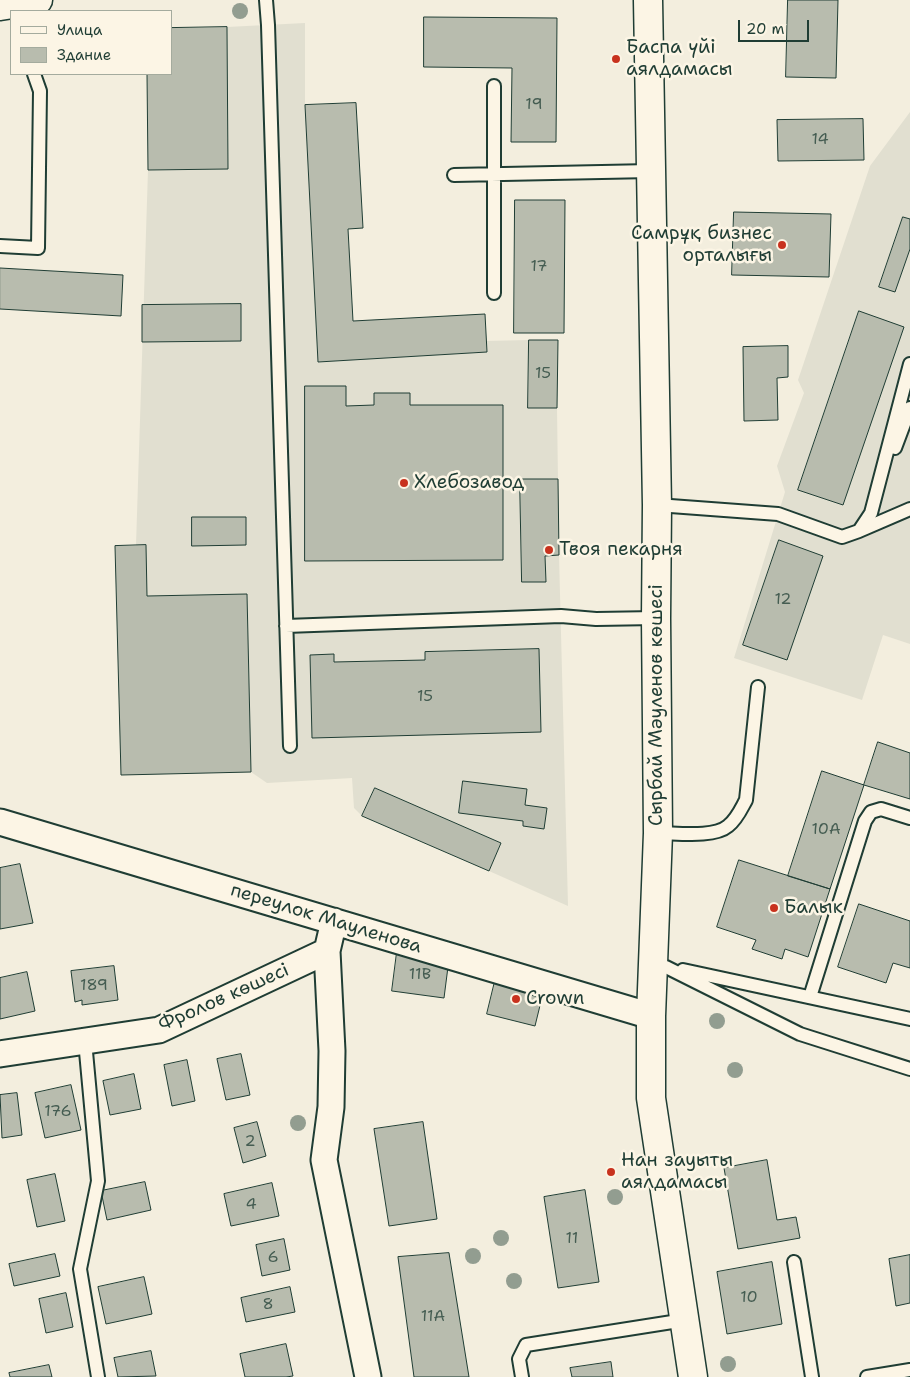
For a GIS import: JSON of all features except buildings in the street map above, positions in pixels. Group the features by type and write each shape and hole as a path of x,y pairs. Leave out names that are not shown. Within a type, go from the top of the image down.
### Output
{"main road":[{"path":"7,8 38,0"},
{"name":"Сырбай Мәуленов көшесі","path":"648,0 657,505 659,965 651,1016 650,1098 693,1377"}],"street":[{"name":"переулок Мауленова","path":"0,822 651,1016"},
{"path":"334,921 327,951 332,1060 331,1107 324,1160 368,1377"},
{"name":"Фролов көшесі","path":"0,1054 159,1030 327,951"}],"lane":[{"path":"266,0 290,746"},
{"path":"0,246 38,248 40,91 34,75"},
{"path":"494,86 494,293"},
{"path":"454,175 651,171"},
{"path":"871,513 910,364"},
{"path":"859,530 871,513 910,408"},
{"path":"657,505 778,514 842,536 910,509"},
{"path":"286,626 561,616 596,619 656,618"},
{"path":"658,833 714,832 727,827 738,816 746,800 758,687"},
{"path":"810,997 865,820 871,812 881,809 910,818"},
{"path":"659,965 910,1019"},
{"path":"659,965 800,1034 910,1069"},
{"path":"85,1041 98,1181 80,1269 98,1377"},
{"path":"794,1262 812,1377"},
{"path":"522,1377 520,1359 526,1346 685,1320"},
{"path":"866,1377 910,1370"}],"shaded area":[{"path":"305,23 305,105 318,362 487,352 486,341 529,340 528,407 557,408 568,906 489,871 501,843 375,788 362,816 354,808 352,778 267,783 251,772 247,594 147,596 136,545 148,170 228,169 227,27"},
{"path":"910,112 910,644 883,635 862,700 734,658 785,492 777,466 804,393 798,380 870,166"}],"place":[{"name":"Баспа үйі аялдамасы","path":"616,59"},
{"name":"Самрұқ бизнес орталығы","path":"782,245"},
{"name":"Хлебозавод","path":"404,483"},
{"name":"Твоя пекарня","path":"549,550"},
{"name":"Балык","path":"774,908"},
{"name":"Crown","path":"516,999"},
{"name":"Нан зауыты аялдамасы","path":"611,1172"}]}
